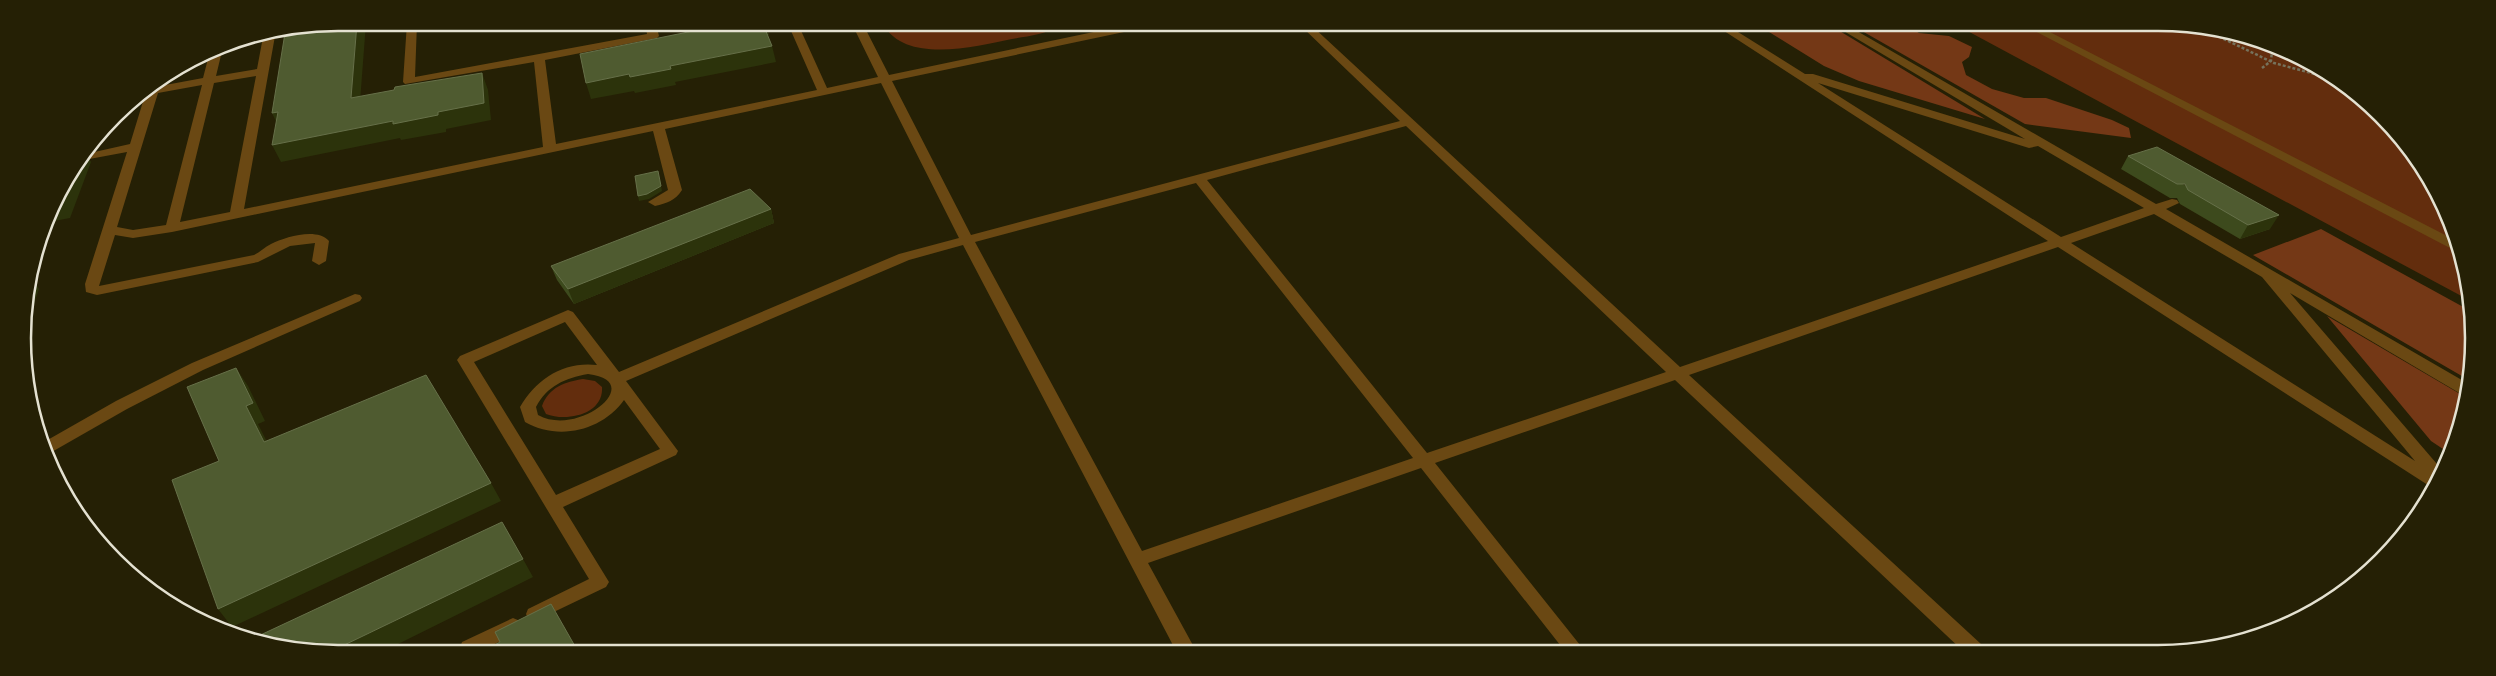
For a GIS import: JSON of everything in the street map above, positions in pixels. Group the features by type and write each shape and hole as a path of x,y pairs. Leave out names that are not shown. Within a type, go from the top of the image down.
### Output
{"street":[{"path":"412,31 409,82 653,36 652,31"},
{"path":"796,31 823,91"},
{"path":"860,31 967,240 1183,645"},
{"path":"110,229 119,234 142,233 172,228 885,79 1095,31"},
{"path":"1311,31 1969,645"},
{"path":"1729,31 2430,479"},
{"path":"1849,31 2461,386"},
{"path":"2040,31 2449,242"},
{"path":"236,214 268,40"},
{"path":"172,228 214,58"},
{"path":"539,58 550,148"},
{"path":"162,87 263,71"},
{"path":"1792,71 2059,152"},
{"path":"148,98 135,147 91,289 97,291 258,258 268,254 272,249 280,245 312,238 322,241 319,261"},
{"path":"617,379 873,268 918,252 1409,122"},
{"path":"655,202 666,200 672,196 675,190 658,126"},
{"path":"91,156 135,147"},
{"path":"1199,178 1571,645"},
{"path":"1138,559 2172,203"},
{"path":"2261,270 2434,472"},
{"path":"51,445 92,420 237,347 355,298"},
{"path":"475,645 600,582 465,360 568,315 670,451 553,504"},
{"path":"588,369 606,371 617,379 620,390 614,402 601,414 588,420 561,427 543,425 531,418 528,407 534,393 548,381 568,372 588,369"},
{"path":"508,429 531,418"}],"path":[{"path":"2223,38 2271,61 2312,73"},
{"path":"2262,68 2271,61 2272,54"}],"shaded area":[{"path":"889,31 1049,31 1037,35 943,50 924,49 908,45 894,37"},
{"path":"1767,31 1840,31 1985,119 1859,81 1824,66"},
{"path":"1862,31 1916,31 1919,33 1949,36 1972,47 1969,57 1962,62 1966,75 1992,89 2024,98 2046,98 2112,120 2129,128 2131,138 2025,124"},
{"path":"1968,31 2158,31 2198,34 2218,37 2257,48 2311,72 2345,95 2375,121 2413,168 2433,202 2448,239 2459,278 2462,296"},
{"path":"2321,229 2463,307 2465,338 2462,376 2253,255"},
{"path":"2327,316 2460,394 2443,449 2431,441"},
{"path":"583,379 595,381 602,387 601,397 597,404 582,414 573,416 563,417 546,414 542,406 553,390 558,386"}],"building":[{"path":"356,31 351,98 394,90 395,87 482,73 484,103 438,112 438,115 393,124 393,121 272,145 278,112 272,113 285,36 318,32"},
{"path":"693,31 766,31 772,46 670,66 671,69 630,77 629,74 586,83 580,54"},
{"path":"2157,147 2279,215 2248,225 2188,190 2185,184 2177,184 2128,156"},
{"path":"658,171 661,186 647,194 638,196 635,176"},
{"path":"750,189 771,209 568,289 551,266"},
{"path":"236,368 253,403 246,406 264,442 426,375 491,483 218,609 172,480 219,461 187,387"},
{"path":"502,522 523,559 344,645 298,642 261,635"},
{"path":"551,604 574,645 494,645 500,642 495,632"}]}
